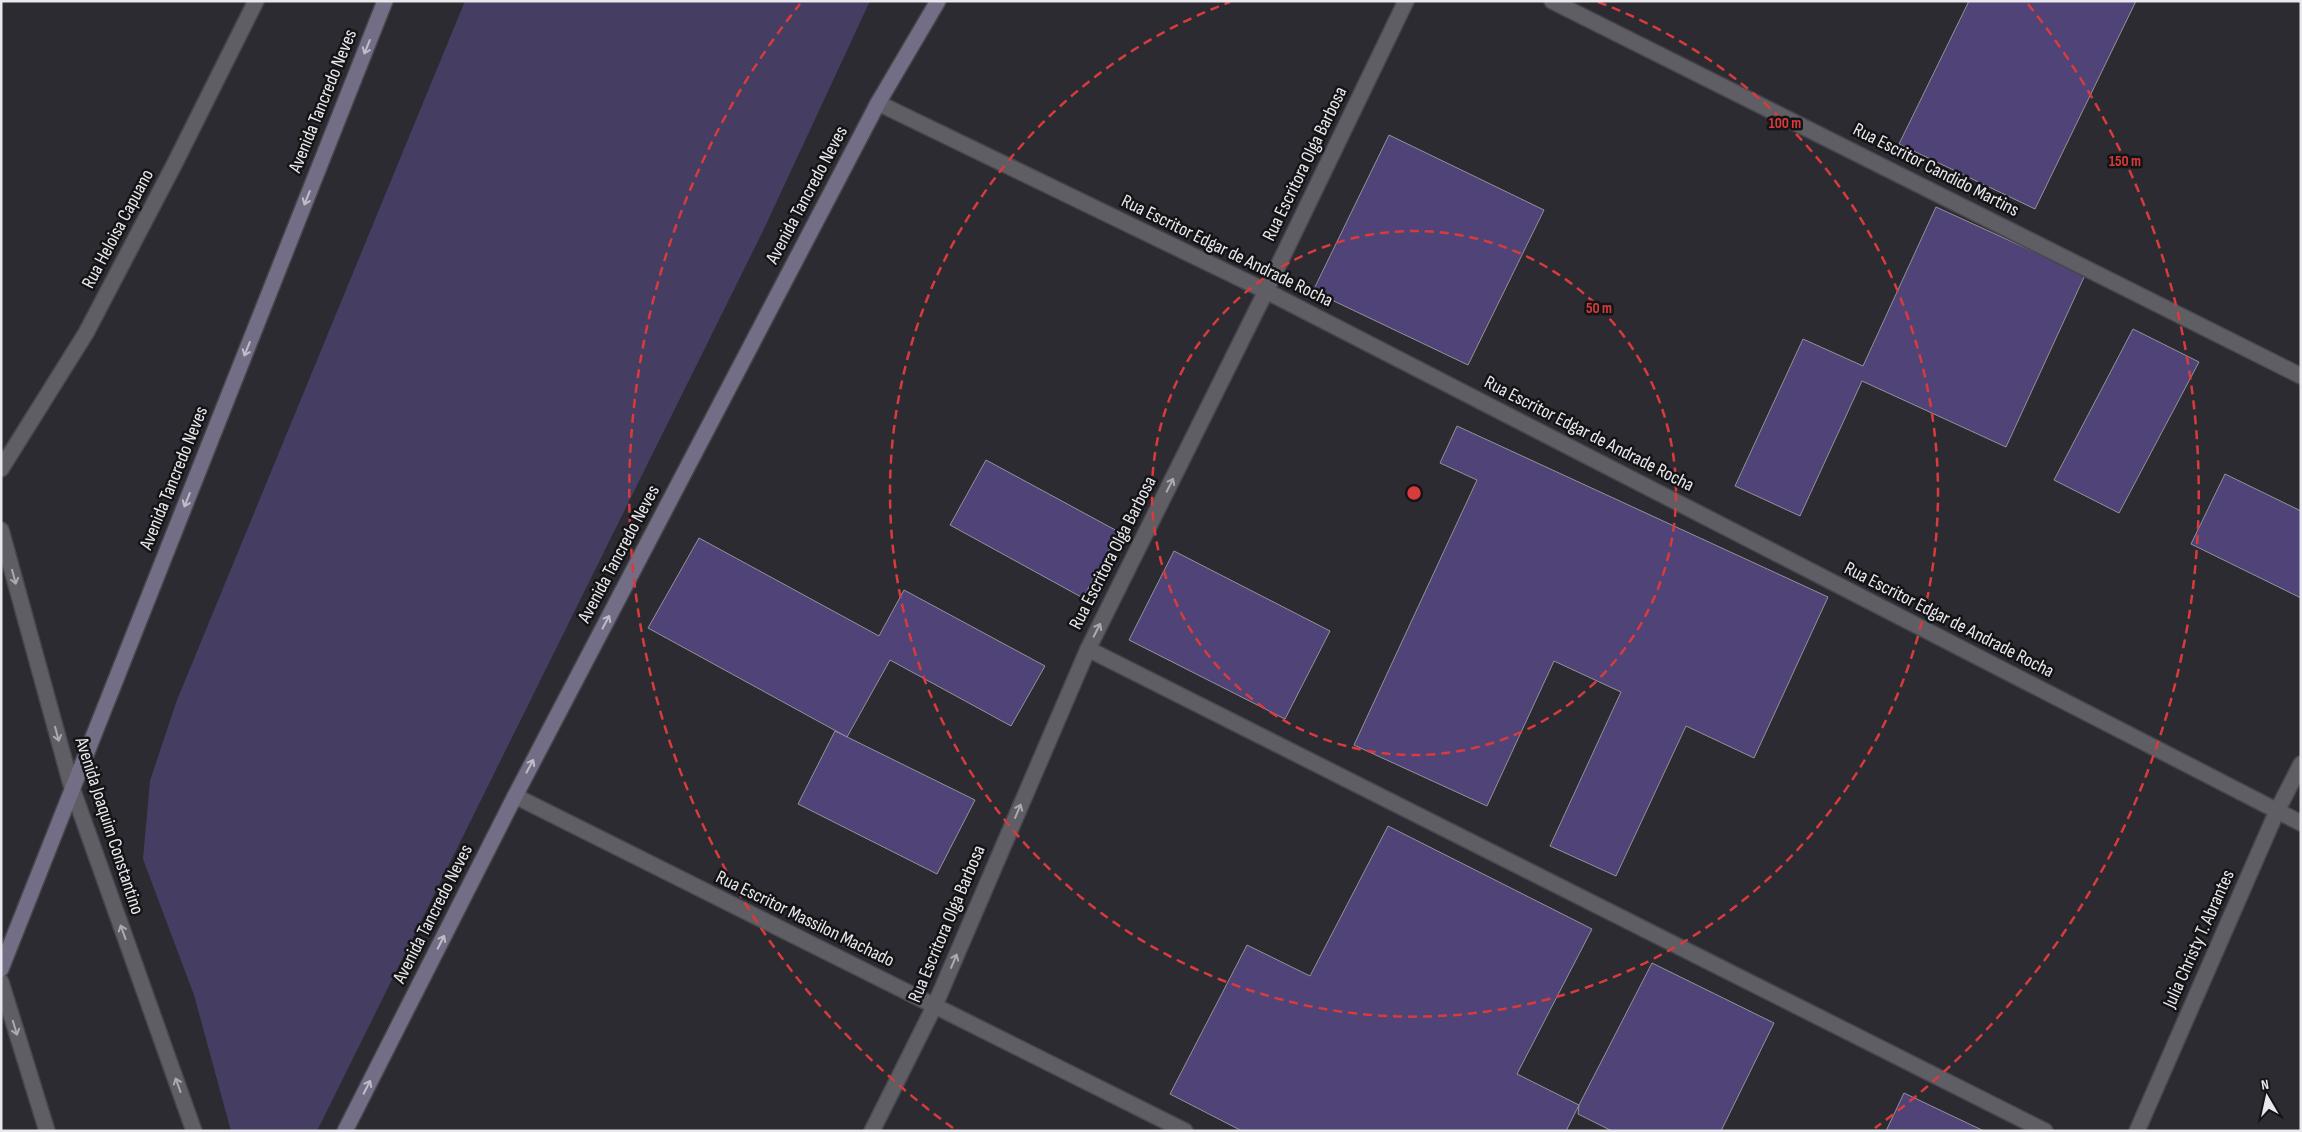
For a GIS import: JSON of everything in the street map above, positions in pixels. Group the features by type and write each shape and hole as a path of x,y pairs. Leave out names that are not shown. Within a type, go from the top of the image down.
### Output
{"street":[{"name":"Rua Heloisa Capuano","path":"1,468 86,333 176,164 256,1"},
{"name":"Avenida Tancredo Neves","path":"1,969 385,1"},
{"name":"Avenida Tancredo Neves","path":"345,1131 515,796 878,103 938,1"},
{"name":"Rua Escritora Olga Barbosa","path":"872,1131 935,1005 1088,649 1266,291 1406,1"},
{"name":"Rua Escritor Candido Martins","path":"1552,1 2301,376"},
{"name":"Rua Escritor Edgar de Andrade Rocha","path":"878,103 1266,291 2301,823"},
{"name":"Avenida Joaquim Constantino","path":"1,530 72,788 194,1131"},
{"path":"1088,649 2045,1131"},
{"name":"Julia Christy T. Abrantes","path":"2137,1131 2277,811 2301,764"},
{"name":"Rua Escritor Massilon Machado","path":"515,796 1185,1131"},
{"path":"1,982 47,1131"}],"shaded area":[{"path":"465,1 870,1 763,231 317,1131 231,1131 194,995 143,859 150,781 177,700"}],"building":[{"path":"1969,1 2136,1 2035,209 1899,144"},
{"path":"1389,135 1544,210 1468,365 1313,291"},
{"path":"1936,207 2085,275 2006,447 1862,381 1800,516 1735,486 1803,339 1863,366"},
{"path":"2133,329 2199,362 2119,513 2054,480"},
{"path":"1457,426 1828,597 1754,758 1686,726 1616,876 1550,846 1621,692 1554,661 1487,806 1354,745 1477,480 1440,463"},
{"path":"986,460 1119,532 1083,598 950,525"},
{"path":"2225,474 2301,511 2301,598 2191,544"},
{"path":"699,538 879,636 904,590 1045,666 1011,726 890,660 847,737 648,628"},
{"path":"1174,551 1330,631 1285,719 1129,640"},
{"path":"835,731 975,800 937,874 798,804"},
{"path":"1388,826 1592,929 1517,1074 1579,1105 1566,1131 1242,1131 1170,1094 1247,945 1310,976"},
{"path":"1652,963 1774,1023 1721,1131 1612,1131 1578,1114 1579,1105"},
{"path":"1904,1093 1984,1131 1886,1131"}]}
